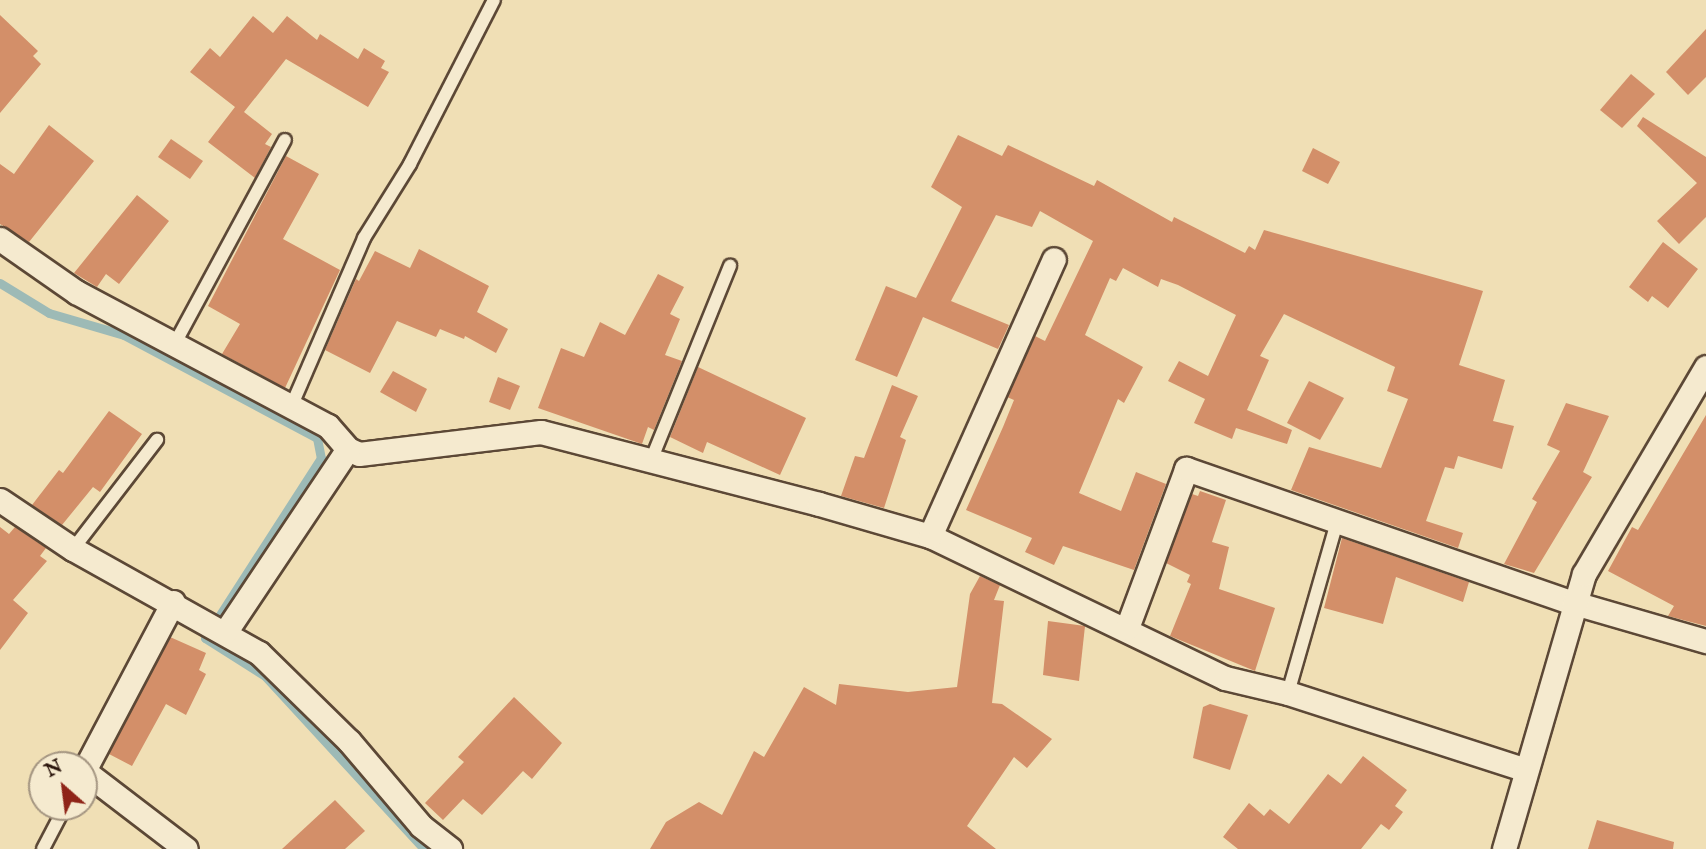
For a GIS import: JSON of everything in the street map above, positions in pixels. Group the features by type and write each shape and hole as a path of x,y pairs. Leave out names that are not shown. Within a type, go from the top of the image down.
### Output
{"street":[{"path":"0,239 76,292 328,426 348,449 371,454 541,432 650,463 820,504 930,536 1127,628 1225,678 1289,693 1526,770"},
{"path":"930,536 1054,259"},
{"path":"1504,849 1584,574 1706,367"},
{"path":"215,625 348,449"},
{"path":"1127,628 1186,469 1254,496 1338,519 1574,603 1706,640"},
{"path":"0,500 73,549 215,625 288,679 421,826 450,849"},
{"path":"95,751 173,602"},
{"path":"98,782 187,849"}],"lane":[{"path":"291,407 364,238 410,164 494,0"},
{"path":"174,345 285,140"},
{"path":"650,463 730,266"},
{"path":"73,549 157,440"},
{"path":"1289,693 1338,519"},
{"path":"43,849 58,821"}],"building":[{"path":"0,15 38,51 33,56 41,64 0,113"},
{"path":"253,16 273,33 287,16 317,40 320,34 358,59 364,48 385,61 381,68 389,72 368,107 286,59 244,112 272,134 265,144 271,147 255,178 208,142 235,107 190,72 210,48 220,57"},
{"path":"1706,29 1706,77 1688,95 1666,72"},
{"path":"1631,74 1655,94 1622,128 1600,110"},
{"path":"1643,117 1706,157 1706,217 1679,244 1657,221 1697,183 1637,126"},
{"path":"49,125 94,161 29,242 0,224 0,164 14,174"},
{"path":"958,135 1002,156 1008,145 1094,186 1097,180 1172,222 1174,217 1245,253 1249,246 1255,250 1264,230 1483,291 1459,365 1505,380 1493,421 1514,426 1502,469 1458,456 1454,469 1445,467 1426,521 1463,533 1458,548 1291,490 1309,447 1381,468 1408,399 1387,391 1395,367 1284,314 1260,356 1269,360 1247,410 1292,430 1287,444 1236,428 1232,439 1194,423 1205,399 1168,381 1179,361 1208,376 1236,315 1178,285 1161,279 1158,287 1123,268 1116,281 1110,278 1085,335 1143,367 1124,403 1118,399 1079,493 1121,511 1136,472 1166,484 1134,570 1063,546 1054,565 1025,552 1032,538 966,510 1014,400 1007,397 1035,336 1045,341 1093,241 1040,211 1032,227 996,215 951,301 1009,325 998,349 923,317 897,377 855,360 886,286 916,298 962,207 931,187"},
{"path":"171,139 203,161 190,179 158,157"},
{"path":"1313,148 1340,162 1328,184 1302,171"},
{"path":"286,156 319,174 283,239 340,270 285,388 222,354 240,324 208,306"},
{"path":"137,195 169,221 119,284 106,274 97,287 74,273"},
{"path":"1663,242 1698,269 1668,308 1652,296 1648,302 1629,287"},
{"path":"419,249 489,286 477,312 508,329 496,353 465,336 464,339 440,329 436,337 397,321 370,373 325,350 356,279 359,281 375,251 410,268"},
{"path":"658,274 684,287 670,314 680,319 665,355 682,361 654,430 648,427 642,444 538,408 561,348 584,357 600,322 625,335"},
{"path":"698,367 806,418 780,475 707,442 703,453 670,437"},
{"path":"393,371 427,389 416,412 380,392"},
{"path":"498,377 520,386 510,410 489,402"},
{"path":"1309,381 1344,398 1320,440 1287,423"},
{"path":"892,385 918,396 900,437 906,440 884,508 841,496 855,456 864,458"},
{"path":"1566,403 1609,416 1583,472 1592,477 1534,573 1504,564 1537,502 1532,499 1560,451 1547,445"},
{"path":"109,411 142,434 100,492 93,487 62,525 32,505 59,470 63,473"},
{"path":"1706,415 1706,626 1668,616 1674,606 1608,571 1632,527 1638,530"},
{"path":"1200,491 1226,500 1212,542 1229,547 1219,589 1275,608 1255,671 1170,636 1191,584 1187,582 1190,575 1166,563 1192,494 1198,496"},
{"path":"0,527 9,534 15,527 46,548 40,556 47,561 13,600 28,613 0,650"},
{"path":"1342,538 1469,582 1463,602 1396,577 1383,624 1324,608"},
{"path":"980,576 1000,585 994,600 1004,601 992,703 1002,704 1052,739 1027,768 1014,757 967,826 996,849 650,849 666,822 699,802 722,815 754,751 764,757 804,687 836,705 839,684 908,692 957,687 970,594"},
{"path":"1048,621 1085,626 1079,681 1043,675"},
{"path":"170,637 206,653 199,670 206,674 186,715 166,704 132,766 109,754"},
{"path":"514,697 562,743 532,779 523,771 482,815 463,799 443,820 425,803 464,762 458,757"},
{"path":"1210,704 1248,715 1230,770 1193,758 1203,707"},
{"path":"1363,756 1407,790 1395,806 1403,812 1389,830 1381,824 1361,849 1238,849 1223,837 1249,803 1264,816 1270,809 1289,824 1328,774 1341,784"},
{"path":"335,800 365,831 345,849 282,849"},
{"path":"1597,820 1674,842 1673,849 1588,849"}],"waterway":[{"path":"0,283 49,313 124,335 317,438 321,458 205,638 265,676 424,849"}]}
